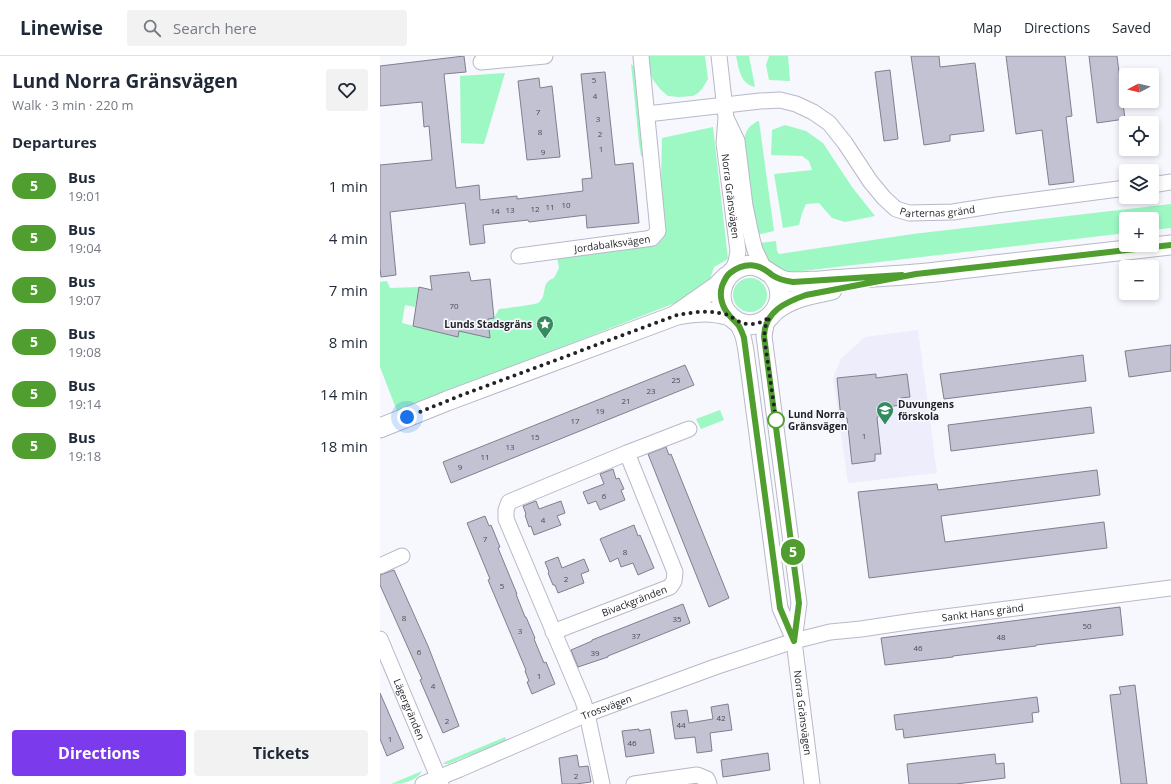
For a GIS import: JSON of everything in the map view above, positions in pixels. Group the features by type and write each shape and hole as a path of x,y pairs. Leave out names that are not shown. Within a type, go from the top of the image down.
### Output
{"main road":[{"path":"677,315 717,286 736,269 746,266 754,266 784,281 793,282 916,274 1171,245"},
{"path":"768,272 777,282 780,292 780,298 773,313"},
{"path":"729,274 722,288 721,298 724,307 731,317"},
{"path":"380,428 462,395 677,315 716,312 745,324 751,324 761,322 791,300 806,295 916,274"}],"street":[{"path":"481,62 545,56"},
{"name":"Jordabalksvägen","path":"519,256 652,238 658,231 641,56"},
{"name":"Norra Gränsvägen","path":"719,56 726,112 724,143 738,251 736,262 729,274"},
{"name":"Parternas gränd","path":"726,112 760,101 780,100 796,104 813,112 829,124 841,138 870,181 884,198 896,209 909,213 953,212 1119,189"},
{"path":"647,114 726,112"},
{"name":"Norra Gränsvägen","path":"726,112 737,141 745,206 755,250 768,272"},
{"path":"1159,184 1171,182"},
{"name":"Norra Gränsvägen","path":"773,313 766,324 764,336 799,603 794,641 812,784"},
{"name":"Norra Gränsvägen","path":"731,317 742,331 746,351 780,608 794,641"},
{"path":"602,784 587,714 506,519 506,510 509,502 689,429"},
{"name":"Bivackgränden","path":"553,632 670,588 674,581 675,572 627,453"},
{"path":"380,566 402,556"},
{"name":"Sankt Hans gränd","path":"794,641 830,632 1171,588"},
{"name":"Lägergränden","path":"380,639 440,781"},
{"name":"Trossvägen","path":"423,784 440,781 587,714 715,667 794,641"},
{"path":"634,784 697,774 707,779 709,784"}],"shaded area":[{"name":"Duvungens förskola","path":"918,330 937,473 848,483 833,378 841,359 865,337"}],"green space":[{"path":"648,56 705,56 708,79 702,89 693,96 668,96 653,80 650,72"},
{"path":"736,56 749,56 755,87 746,83 743,79 739,70"},
{"path":"769,56 788,56 790,81 769,80 766,65"},
{"path":"631,64 635,67 644,156 641,156 639,143"},
{"path":"505,73 484,144 461,143 460,76"},
{"path":"758,121 774,231 757,235 744,148 744,139 750,126"},
{"path":"785,125 806,131 823,143 852,187 875,216 845,222 832,218 819,203 806,204 799,225 783,228 774,174 812,170 809,161 802,156 771,155 772,130"},
{"path":"713,127 728,259 714,267 706,291 397,411 380,367 380,282 387,281 390,288 419,287 415,307 405,305 402,323 458,337 459,331 490,338 488,319 494,318 499,309 535,304 541,300 545,286 549,280 554,278 559,268 557,258 658,244 665,228 661,182 662,138"},
{"path":"1171,204 1171,228 1159,229 1159,212 1119,212 1119,234 794,272 790,275 757,257 760,243 776,241 777,251 779,254 913,234"},
{"path":"747,278 753,278 762,283 766,289 766,301 762,307 753,312 747,312 738,307 733,298 733,292 738,283"},
{"path":"720,410 724,420 701,429 696,419"},
{"path":"505,737 506,741 448,764 443,764 445,762"},
{"path":"422,771 413,780 391,784"}],"building":[{"path":"464,56 466,72 444,74 456,188 479,185 480,200 517,196 517,199 583,191 582,179 592,178 581,74 605,72 615,165 633,163 639,223 587,228 586,215 529,222 528,220 483,225 485,243 470,245 465,203 390,212 396,275 381,277 380,165 432,160 429,126 424,127 422,102 380,106 380,66"},
{"path":"911,56 939,56 940,67 975,63 984,131 950,135 950,141 924,145"},
{"path":"1006,56 1065,56 1072,116 1066,117 1074,182 1049,185 1042,130 1016,134"},
{"path":"1089,56 1117,56 1119,72 1119,108 1124,108 1125,116 1119,116 1119,120 1097,123"},
{"path":"890,70 898,139 884,141 875,72"},
{"path":"539,78 540,88 552,86 560,157 527,160 518,81"},
{"path":"469,272 471,281 490,279 494,318 488,319 490,338 459,331 458,337 413,326 419,287 432,290 430,276"},
{"path":"1171,345 1171,371 1129,377 1125,351"},
{"path":"1083,355 1086,381 944,399 940,374"},
{"path":"685,365 694,385 451,483 443,462"},
{"path":"876,374 876,378 907,374 910,397 901,398 902,405 885,407 877,418 881,454 875,454 875,461 852,464 847,418 841,419 837,378"},
{"path":"1091,407 1094,433 951,451 948,425"},
{"path":"666,447 669,455 671,454 729,598 709,607 648,454"},
{"path":"613,469 616,479 619,478 624,489 621,490 625,500 600,510 596,501 588,504 583,492 604,484 600,474"},
{"path":"1097,470 1100,495 941,516 945,542 1104,522 1107,548 869,578 858,492 937,484 938,490"},
{"path":"536,501 539,509 561,501 565,513 557,516 561,525 534,535 531,526 529,527 523,506"},
{"path":"485,516 489,526 491,525 500,547 498,548 544,663 546,662 555,684 532,694 527,682 529,681 525,671 526,670 488,580 490,579 467,523"},
{"path":"634,525 638,536 640,535 654,568 638,575 633,563 621,567 618,558 610,562 600,539"},
{"path":"558,557 562,568 584,559 589,571 581,574 584,583 558,593 555,585 553,585 545,562"},
{"path":"394,570 428,646 459,726 443,733 420,680 422,679 380,585 380,575"},
{"path":"683,604 690,623 608,657 578,667 571,650 592,640"},
{"path":"1120,607 1123,635 885,665 881,638"},
{"path":"1135,685 1147,784 1121,784 1110,695 1121,694 1119,687"},
{"path":"380,693 404,748 387,756 380,739"},
{"path":"1037,697 1039,712 1032,713 1033,722 904,738 903,729 896,730 894,715"},
{"path":"728,704 732,730 710,733 712,751 697,753 695,737 675,739 671,712 687,710 689,723 713,719 711,707"},
{"path":"639,729 639,731 650,729 654,753 626,757 622,731"},
{"path":"768,753 770,770 723,777 721,760"},
{"path":"995,754 996,764 1004,763 1005,778 956,784 909,784 907,764"},
{"path":"577,755 579,767 588,766 591,782 562,784 559,758"}],"bus line":[{"name":"5","path":"902,275 793,282 784,281 760,267 741,266 728,275 722,288 721,298 724,307 739,326 744,338 780,608 794,641 799,603 764,336 766,324 776,310 791,300 806,295 916,274 1171,245"}],"place":[{"name":"Lunds Stadsgräns","path":"545,339"},
{"name":"Lund Norra Gränsvägen","path":"776,420"},
{"name":"Duvungens förskola","path":"885,425"}],"route":[{"path":"407,417 610,339 677,315 716,312 730,316 738,322 745,324 755,324 765,321 770,317 766,324 764,336 776,420"}]}
